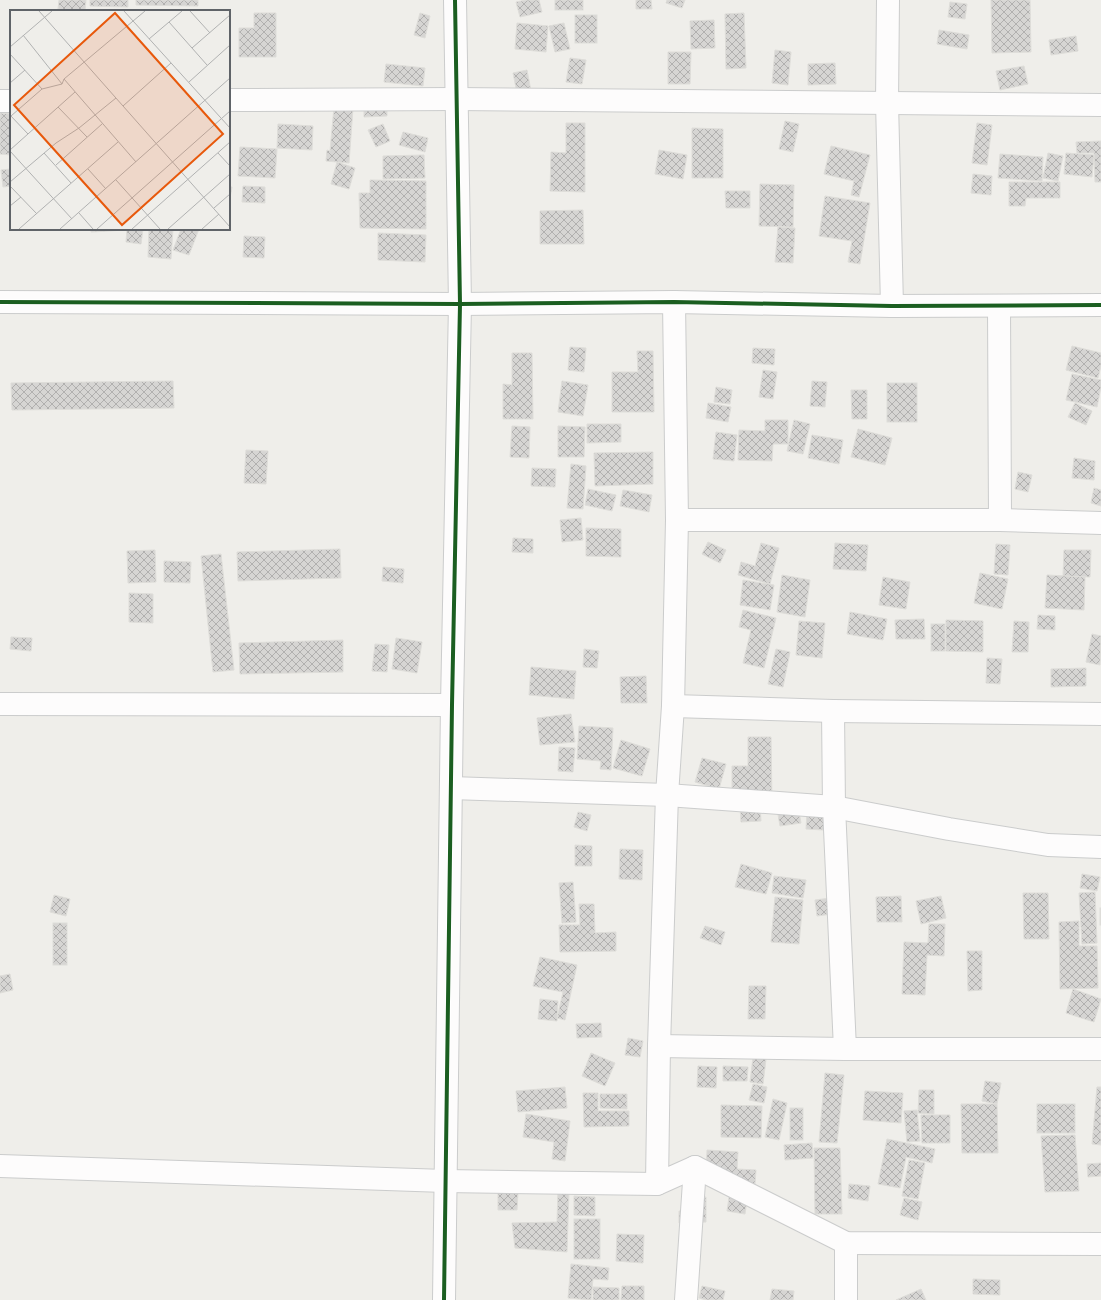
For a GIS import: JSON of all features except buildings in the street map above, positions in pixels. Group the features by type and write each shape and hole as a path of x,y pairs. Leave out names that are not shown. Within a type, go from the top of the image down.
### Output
{"street":[{"path":"444,1300 452,705 460,304 454,0"},
{"path":"888,0 888,102 892,306"},
{"path":"230,100 456,99 1101,104"},
{"path":"0,302 460,304 674,302 892,306 1101,305"},
{"path":"657,1184 659,1046 667,795 673,706 677,520 674,302"},
{"path":"1000,306 1000,520"},
{"path":"677,520 1000,520 1101,523"},
{"path":"0,704 452,705"},
{"path":"673,706 1101,714"},
{"path":"833,710 834,807 845,1049"},
{"path":"452,788 667,795 834,807 949,829 1048,845 1101,848"},
{"path":"659,1046 845,1049 1101,1050"},
{"path":"0,1166 445,1181 657,1184 694,1167"},
{"path":"694,1167 846,1243 1101,1244"},
{"path":"686,1300 694,1167"},
{"path":"846,1243 846,1300"}],"cycle path":[{"path":"444,1300 452,705 460,304 455,0"},
{"path":"0,302 460,304 674,302 892,306 1101,305"}]}
